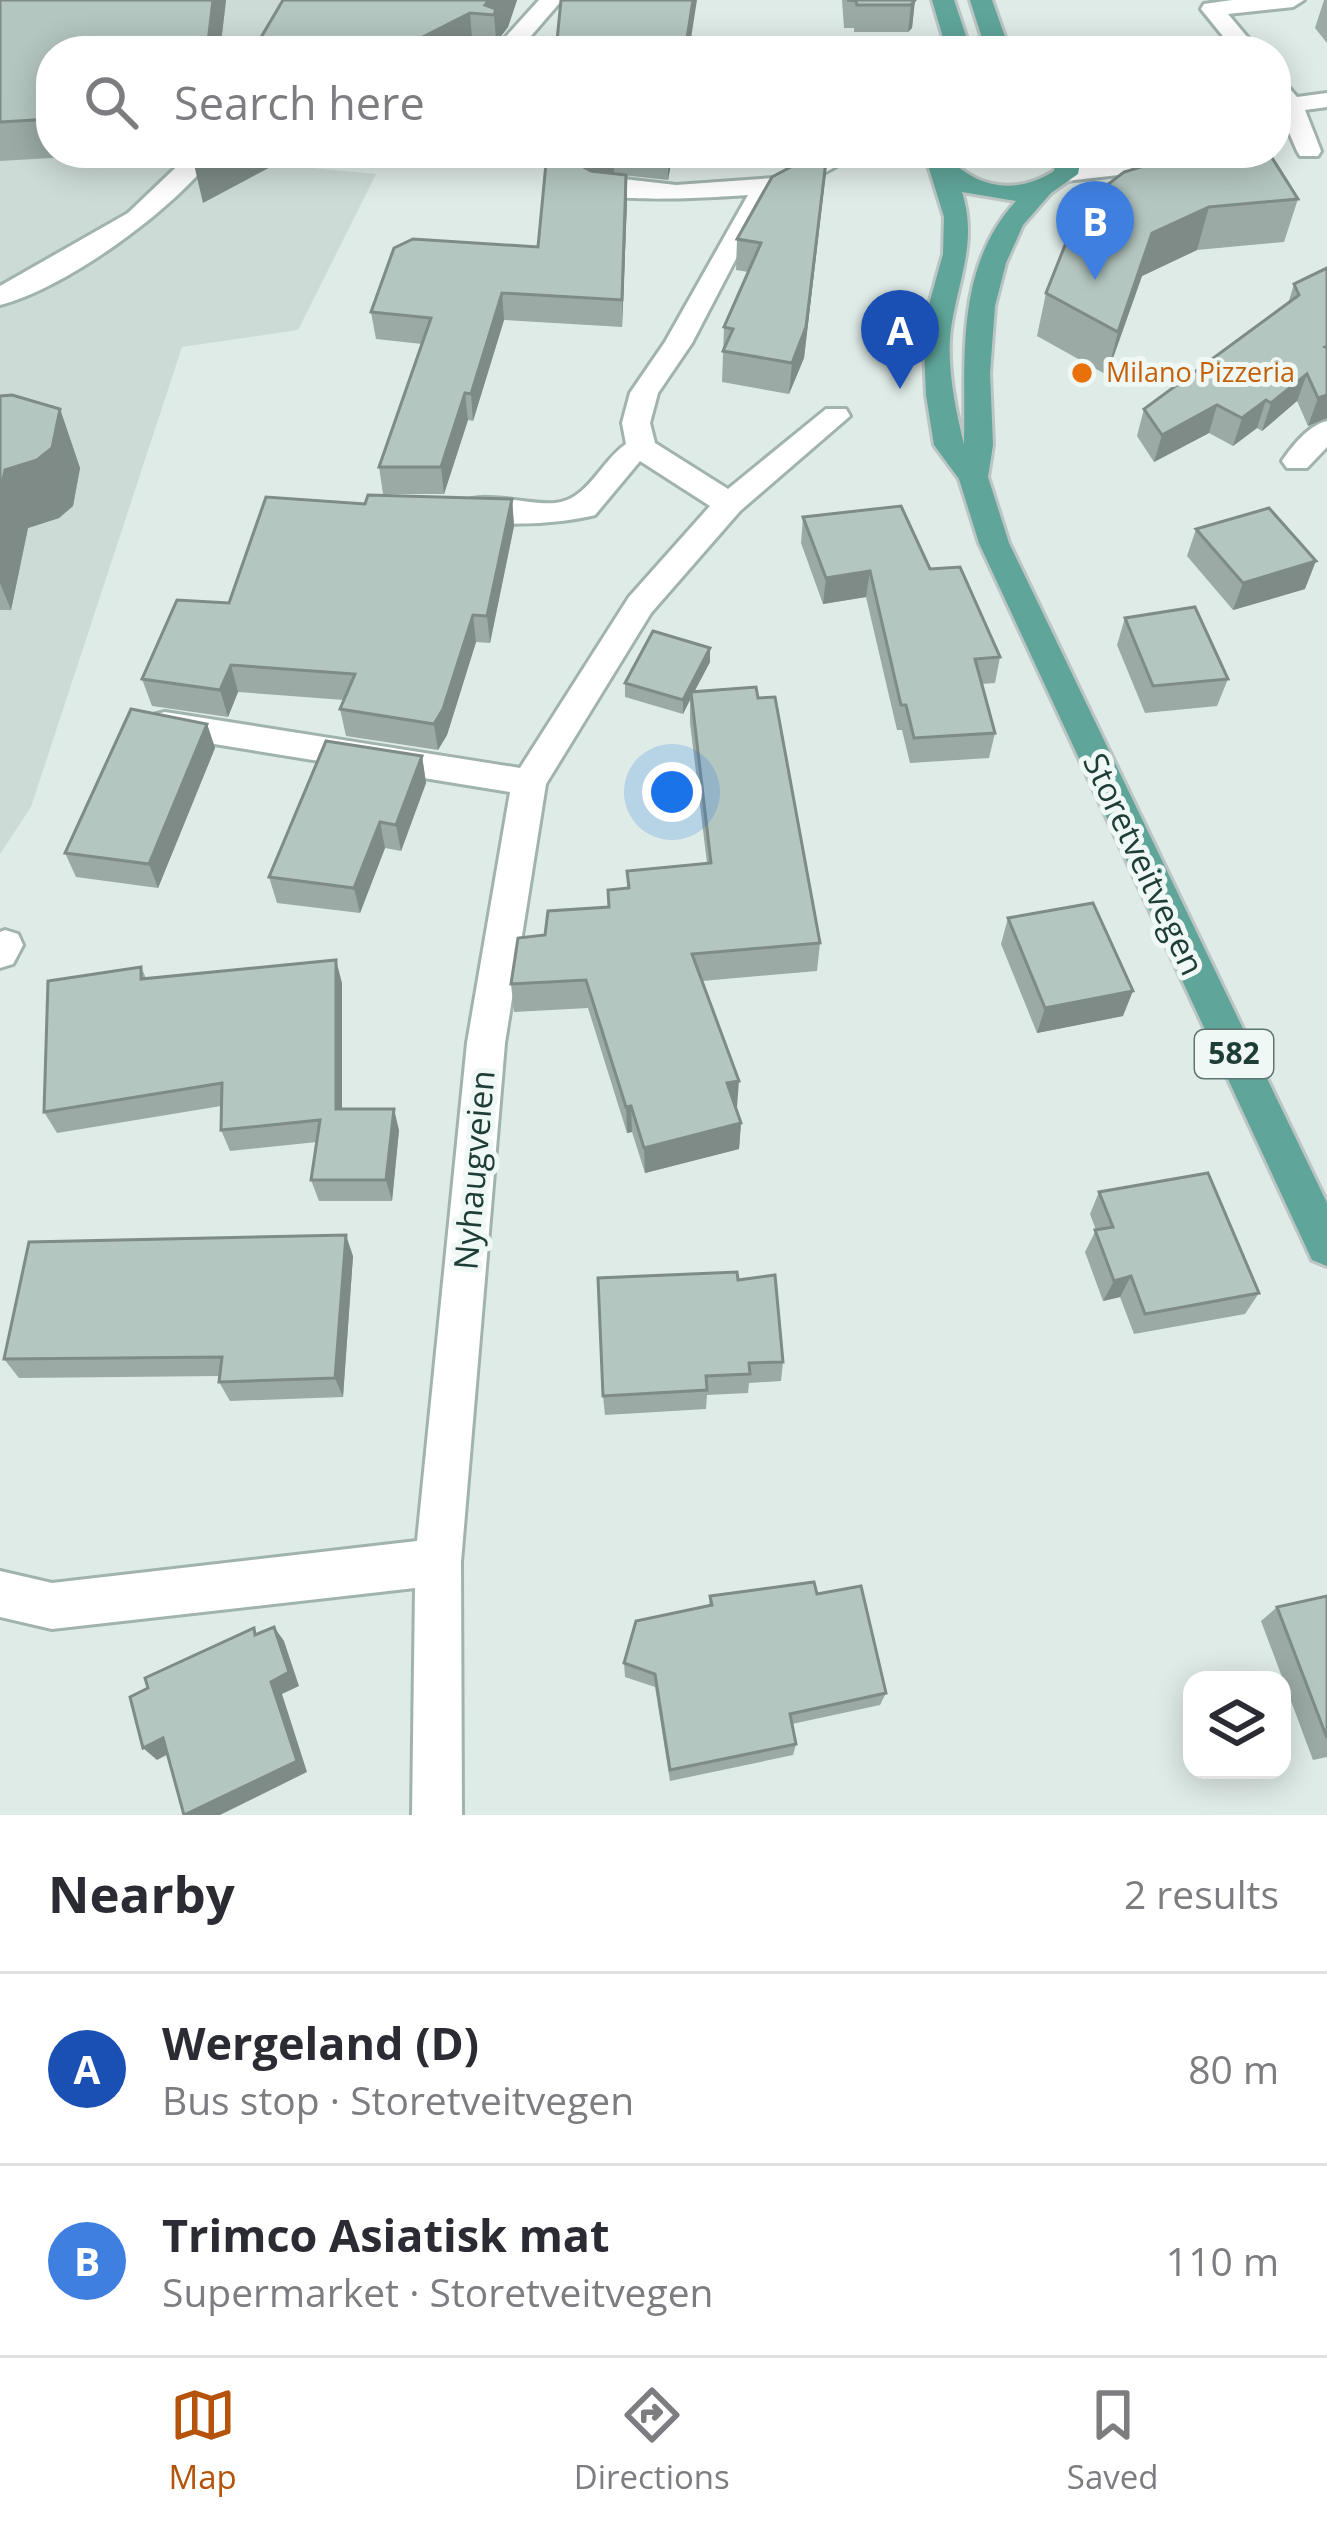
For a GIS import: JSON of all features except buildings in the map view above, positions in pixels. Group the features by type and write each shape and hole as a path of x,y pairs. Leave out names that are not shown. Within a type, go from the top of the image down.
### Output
{"main road":[{"path":"943,0 954,36"},
{"path":"981,0 993,36"},
{"name":"Storetveitvegen","path":"942,168 957,217 956,254 937,326 940,395 949,445 973,477 994,544 1327,1247"},
{"name":"582","path":"951,168 985,190 1041,189 1064,168"},
{"name":"Storetveitvegen","path":"973,477 982,445 976,392 980,329 994,262 1010,225 1041,189"}],"street":[{"path":"519,36 551,0"},
{"path":"1234,36 1212,9 1293,0"},
{"path":"1291,97 1327,100"},
{"path":"1291,108 1318,150"},
{"path":"0,297 92,250 154,208 190,168"},
{"path":"729,504 641,448 636,423 644,393 678,343 753,202 818,168"},
{"path":"594,188 615,185 676,193 786,184"},
{"name":"Nyhaugveien","path":"437,1815 438,1562 486,1043 529,782 640,605 729,504 836,416"},
{"path":"1297,461 1327,430"},
{"path":"432,508 552,514 584,508 631,453 641,448"},
{"path":"155,722 529,782"},
{"path":"0,1594 52,1606 438,1562"}],"shaded area":[{"path":"0,0 399,0 380,36 36,36 36,168 312,168 376,174 298,330 182,347 31,807 0,854"}],"place":[{"name":"Trimco Asiatisk mat","path":"1095,280"},
{"name":"Milano Pizzeria","path":"1082,373"},
{"name":"Wergeland (D)","path":"900,389"}]}
